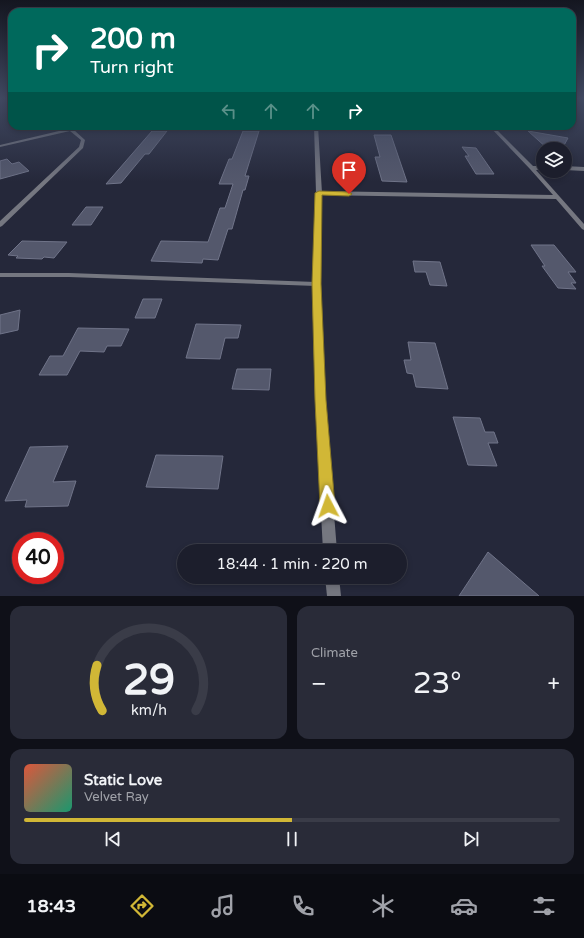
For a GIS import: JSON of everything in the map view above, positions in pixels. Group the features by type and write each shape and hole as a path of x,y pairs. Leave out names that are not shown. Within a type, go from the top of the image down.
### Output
{"street":[{"path":"2,145 66,130"},
{"path":"0,224 81,147 83,140 71,130"},
{"path":"316,130 319,193 316,284 320,400 330,544"},
{"path":"495,130 532,168 584,228"},
{"path":"572,168 584,168"},
{"path":"319,193 556,197"},
{"path":"0,275 77,275 316,284"},
{"path":"333,584 334,596"}],"building":[{"path":"152,131 167,131 149,154 145,154 121,183 106,184"},
{"path":"243,131 259,131 245,176 249,176 245,190 243,190 232,229 228,229 218,260 203,259 202,263 151,261 161,241 208,242 220,208 225,208 233,184 219,184 229,159 232,159"},
{"path":"528,131 568,138 566,142 540,142"},
{"path":"374,135 391,135 407,182 382,181 375,157 380,157"},
{"path":"462,147 476,148 494,174 476,174 465,156 469,156"},
{"path":"7,159 12,164 19,162 29,171 0,179 0,161"},
{"path":"86,207 103,207 91,225 72,225"},
{"path":"22,241 67,242 54,258 16,258 18,256 8,255"},
{"path":"531,245 554,245 576,272 568,272 576,283 571,283 576,289 558,288 542,266 545,266"},
{"path":"413,261 440,262 447,286 430,285 426,272 415,272"},
{"path":"143,299 162,299 155,318 135,318"},
{"path":"20,310 18,330 0,334 0,315"},
{"path":"196,324 241,325 238,338 225,338 220,359 186,358"},
{"path":"78,328 129,329 121,346 107,346 104,352 80,351 67,375 39,375 50,356 63,356"},
{"path":"408,342 435,343 448,389 416,387 413,374 407,373 404,360 411,360"},
{"path":"237,369 271,369 269,390 232,389"},
{"path":"453,417 480,418 485,432 494,432 498,443 488,443 497,466 468,465"},
{"path":"68,446 53,482 76,481 68,506 25,507 27,500 5,501 30,447"},
{"path":"156,455 223,456 218,489 146,487"},
{"path":"488,552 539,596 459,596"}],"route":[{"path":"328,506 320,400 316,284 319,193 349,194"}]}
